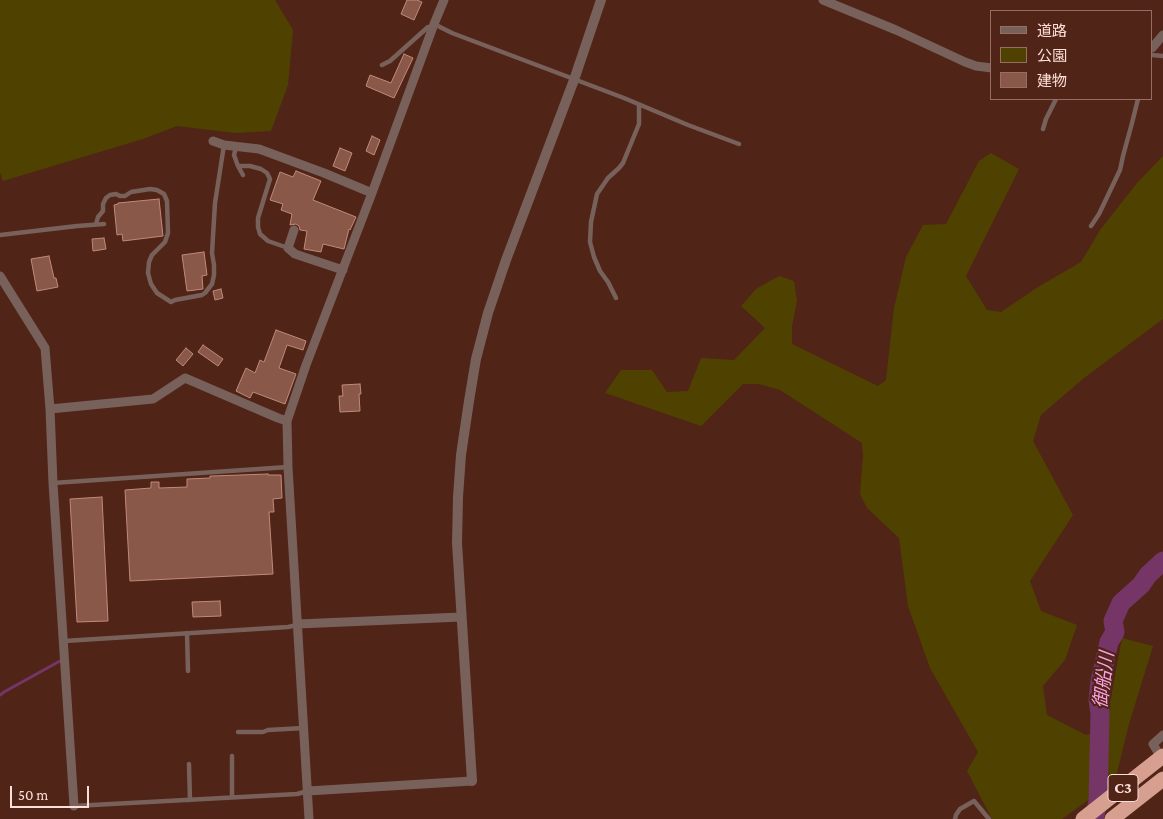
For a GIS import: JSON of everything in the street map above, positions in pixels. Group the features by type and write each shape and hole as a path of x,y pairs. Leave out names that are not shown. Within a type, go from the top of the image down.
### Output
{"highway":[{"name":"C3","path":"1082,819 1163,756"},
{"name":"C3","path":"1112,819 1163,779"}],"street":[{"path":"309,819 288,467 287,421 303,373 444,0"},
{"path":"308,791 472,781 457,542 461,455 476,359 488,313 506,260 574,80 601,0"},
{"path":"822,0 896,30 965,62 990,68"},
{"path":"1153,47 1163,35"},
{"path":"213,141 224,145 259,149 372,193"},
{"path":"294,230 288,248 295,254 343,270"},
{"path":"0,276 45,348 74,806"},
{"path":"50,409 153,399 185,378 287,421"},
{"path":"298,624 461,617"},
{"path":"1163,735 1152,744 1163,760"}],"lane":[{"path":"382,65 393,58 428,27 433,26 740,144"},
{"path":"1044,129 1046,119 1056,100"},
{"path":"1091,226 1099,214 1120,170 1122,156 1138,100"},
{"path":"616,298 594,257 590,242 591,222 597,194 608,178 623,163 639,124 639,105"},
{"path":"96,224 98,217 103,211 103,204 110,195 126,196 131,192 150,189 164,194 167,201 168,233 165,242 152,255 149,262 148,274 151,284 157,293 172,302 202,295 212,284 214,275 212,253 215,204 224,145"},
{"path":"236,147 234,155 243,175"},
{"path":"238,166 250,166 267,173 270,179 258,218 258,227 260,234 268,241 288,248"},
{"path":"0,235 104,224"},
{"path":"53,483 288,467"},
{"path":"64,641 288,627 298,624"},
{"path":"187,633 188,671"},
{"path":"238,732 263,732 268,730 304,728"},
{"path":"232,756 232,798"},
{"path":"189,764 190,800"},
{"path":"74,806 297,794 308,791"},
{"path":"955,819 960,809 974,800 989,819"}],"green space":[{"path":"0,0 275,0 293,30 288,85 271,131 235,133 177,126 143,139 3,181 0,172"},
{"path":"991,153 1019,169 966,276 987,310 1001,312 1038,287 1081,262 1100,230 1137,183 1163,156 1163,319 1084,378 1041,415 1033,441 1073,515 1030,581 1041,611 1077,625 1065,660 1043,686 1047,715 1086,735 1105,729 1122,638 1153,646 1129,724 1115,781 1062,819 992,819 967,771 978,752 930,668 908,606 899,538 867,508 860,494 862,443 780,390 759,384 743,384 701,426 605,393 621,370 652,370 667,392 688,391 701,358 734,360 765,328 741,306 756,289 779,276 794,281 797,301 792,326 792,344 878,386 886,380 894,308 906,257 923,225 946,224 979,161"}],"building":[{"path":"407,0 422,2 414,20 401,14"},
{"path":"404,54 413,58 394,98 366,86 370,75 391,83"},
{"path":"372,136 380,140 374,155 366,151"},
{"path":"340,148 352,153 345,171 333,166"},
{"path":"296,171 321,181 313,200 356,217 349,229 344,249 323,244 321,252 304,249 307,231 300,230 296,224 290,225 292,214 281,210 283,204 270,200 280,172 293,177"},
{"path":"159,199 163,236 123,241 122,234 117,235 114,205"},
{"path":"104,238 106,249 93,251 92,239"},
{"path":"204,252 207,275 202,276 203,289 187,291 182,255"},
{"path":"49,256 58,287 37,291 31,259"},
{"path":"221,289 223,298 215,300 213,291"},
{"path":"276,330 306,341 303,350 287,345 279,368 296,374 285,404 253,392 250,398 236,391 246,368 255,373 260,360 264,362"},
{"path":"203,345 223,359 218,366 198,352"},
{"path":"186,348 193,354 183,366 176,360"},
{"path":"360,384 360,411 340,412 339,396 343,396 342,385"},
{"path":"281,475 282,498 273,499 274,512 269,512 273,574 130,581 125,490 151,488 151,482 159,482 159,488 187,487 187,479 210,478 210,476"},
{"path":"102,497 108,621 77,622 70,499"},
{"path":"220,601 221,616 193,617 192,602"}],"waterway":[{"name":"御船川","path":"1094,819 1098,802 1100,714 1098,700 1100,681 1109,642 1115,632 1113,621 1121,603 1163,561"},
{"path":"0,695 60,661"}]}
